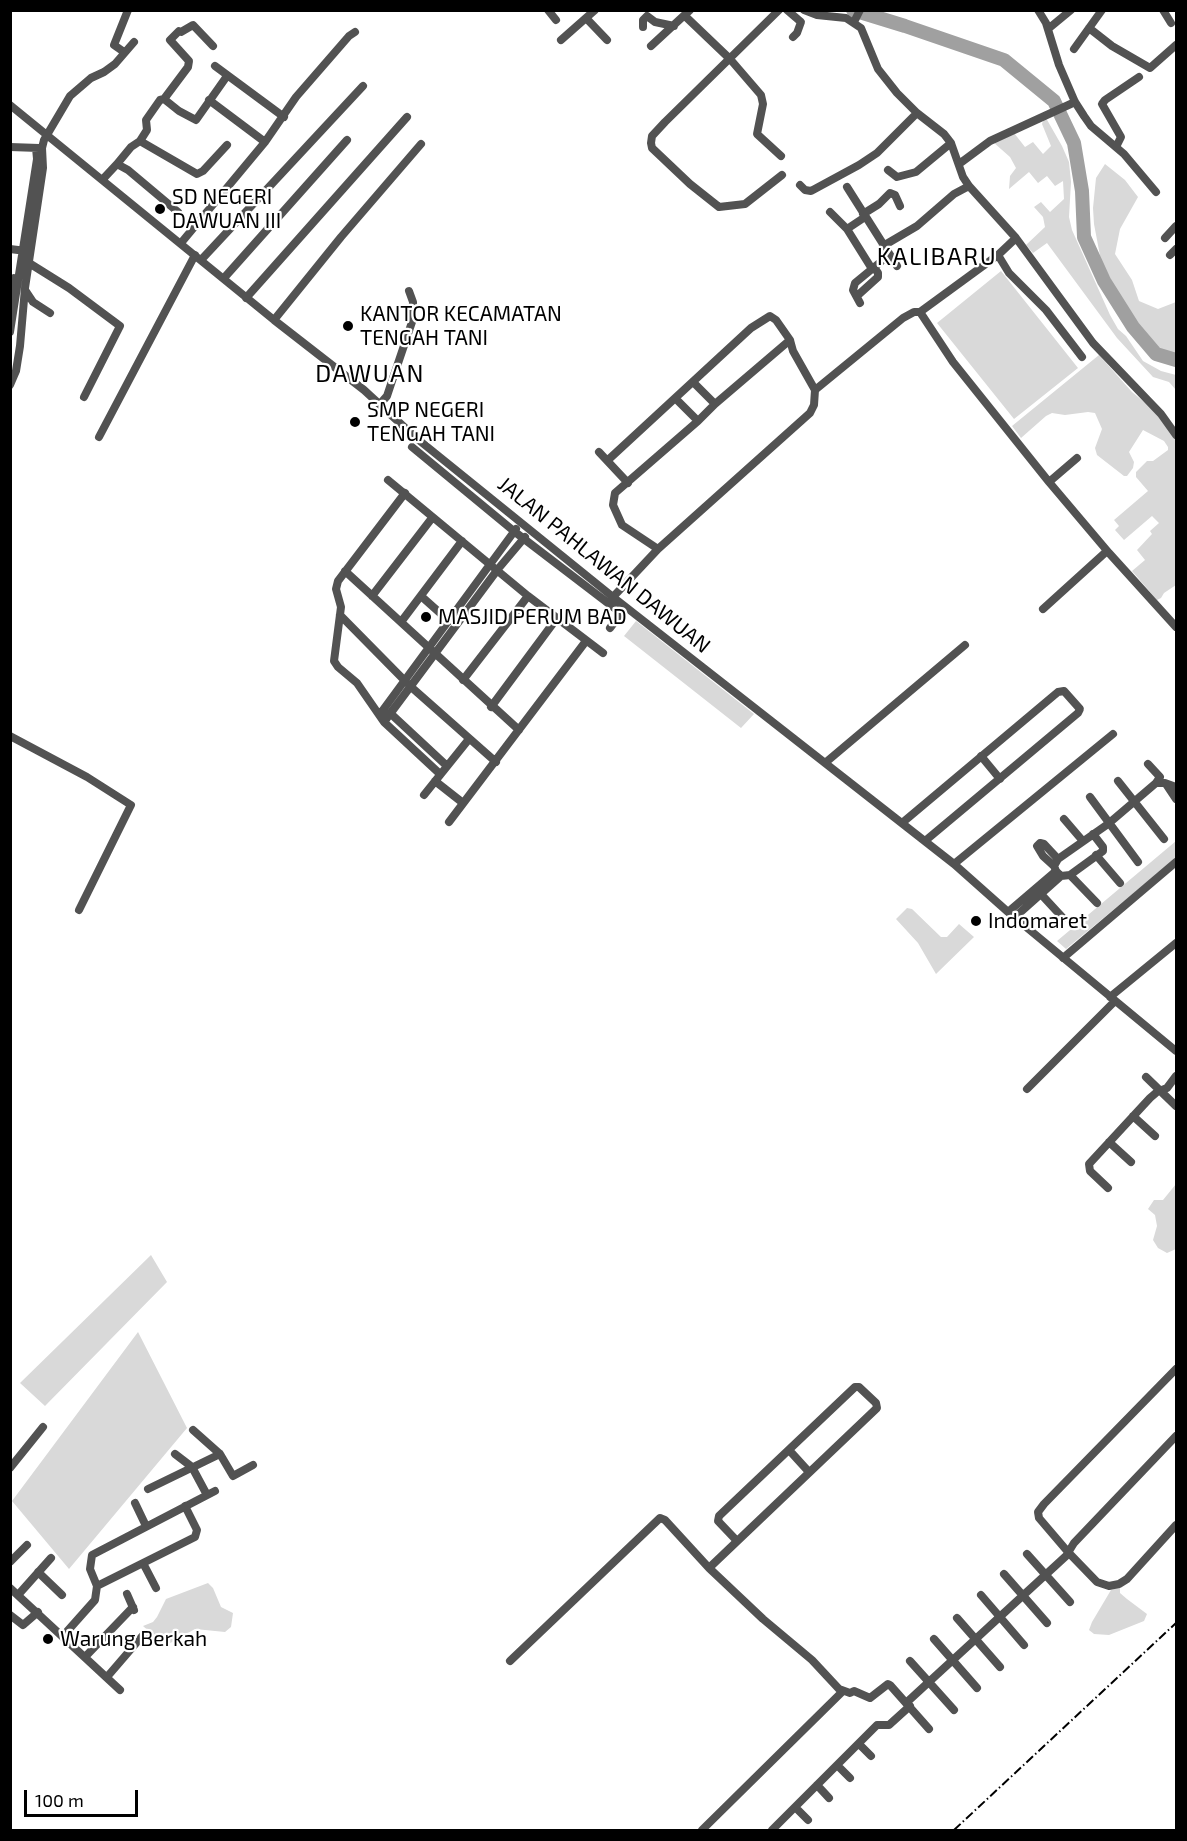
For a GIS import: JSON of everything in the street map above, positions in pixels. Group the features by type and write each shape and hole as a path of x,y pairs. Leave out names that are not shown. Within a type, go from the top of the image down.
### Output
{"street":[{"path":"124,52 114,45 128,10"},
{"path":"548,10 556,20"},
{"path":"561,40 595,10"},
{"path":"780,10 652,136 652,148 690,184 719,207 745,204 782,175"},
{"path":"787,10 801,22 793,37"},
{"path":"804,10 818,15 846,18 856,16 878,69 917,113 944,134 951,143 963,177 969,186 1016,238 1093,343 1161,414 1176,435"},
{"path":"1038,10 1048,29 1059,65 1075,102 1091,126 1116,147 1156,192"},
{"path":"1048,29 1071,10"},
{"path":"1074,49 1102,10"},
{"path":"1163,10 1171,22"},
{"path":"651,46 687,13 757,90 762,99 757,134 781,156"},
{"path":"643,27 643,20 647,15 655,22 674,26"},
{"path":"586,18 607,40"},
{"path":"103,179 131,147 140,141 147,130 146,120 189,64 170,40 179,31 182,32 193,26 213,46"},
{"path":"1089,28 1118,50 1150,68 1176,45"},
{"path":"181,243 266,142 297,97 349,36 355,32"},
{"path":"10,291 26,251 37,159 41,144 70,96 91,78 115,64 134,42"},
{"path":"215,66 284,117"},
{"path":"164,99 196,120 227,76"},
{"path":"1116,147 1121,137 1102,104 1139,77"},
{"path":"99,437 195,258 363,86"},
{"path":"209,100 266,142"},
{"path":"959,164 990,141 1075,102"},
{"name":"JALAN PAHLAWAN DAWUAN","path":"10,105 41,144 103,179 181,243 195,258 224,278 380,404 415,437 529,530 954,864 1011,915 1176,1051"},
{"path":"800,185 805,190 811,191 858,165 877,153 917,113"},
{"path":"246,298 407,117"},
{"path":"224,278 347,140"},
{"path":"140,141 197,174 203,171 227,145"},
{"path":"888,170 897,177 916,172 951,143"},
{"path":"10,147 41,144"},
{"path":"274,320 421,144"},
{"path":"117,164 128,170 178,212"},
{"path":"883,246 917,226 947,200 969,186"},
{"path":"847,187 897,266"},
{"path":"847,229 890,193 895,195 900,206"},
{"path":"830,212 847,229 878,273 878,277 858,300"},
{"path":"1165,238 1176,226"},
{"path":"815,390 903,318 914,312 920,312 998,255 1016,238"},
{"path":"10,249 26,251"},
{"path":"10,386 16,371 20,346 29,263 26,251"},
{"path":"873,268 889,255"},
{"path":"998,255 1015,280 1046,310 1082,357"},
{"path":"29,263 69,288 120,326 84,397"},
{"path":"10,332 14,278"},
{"path":"25,288 33,302 50,313"},
{"path":"380,404 387,396 412,322 413,302 409,291"},
{"path":"920,312 953,362 1048,482 1176,627"},
{"path":"608,460 751,328 770,316 776,320 790,340 793,351 815,390 814,405 806,418 658,549 613,597"},
{"path":"658,549 627,529 616,515 612,501 618,490 790,340"},
{"path":"693,382 715,404"},
{"path":"675,398 698,420"},
{"path":"411,447 514,532 617,610 620,616 610,628"},
{"path":"599,452 628,483"},
{"path":"1048,482 1077,458"},
{"path":"388,480 528,596 603,653"},
{"path":"405,493 336,585 341,603 334,661 357,683 382,718 463,803"},
{"path":"372,596 432,518"},
{"path":"382,718 494,567 521,523"},
{"path":"431,652 449,621 494,567 523,539 529,530"},
{"path":"401,622 462,541"},
{"path":"1043,609 1107,551"},
{"path":"345,571 491,707 519,730"},
{"path":"421,596 449,621"},
{"path":"463,680 528,596"},
{"path":"340,615 407,683 496,762"},
{"path":"491,707 557,618"},
{"path":"449,822 586,641"},
{"path":"825,763 965,645"},
{"path":"382,718 390,713 407,683"},
{"path":"902,823 1059,691 1064,691 1080,709 1078,713 925,841"},
{"path":"390,713 447,766"},
{"path":"954,864 1113,734"},
{"path":"10,736 87,777 131,805 79,910"},
{"path":"424,795 469,739"},
{"path":"981,756 1000,778"},
{"path":"1148,764 1176,799"},
{"path":"1118,781 1164,839"},
{"path":"1011,915 1038,891 1082,840 1108,824 1134,801 1161,783 1176,787"},
{"path":"1090,797 1138,862"},
{"path":"1064,819 1082,840"},
{"path":"1070,875 1103,850 1093,834"},
{"path":"1096,855 1120,883"},
{"path":"1063,958 1176,862"},
{"path":"1057,868 1070,875 1097,903"},
{"path":"1038,891 1063,918"},
{"path":"1027,1089 1113,999 1176,943"},
{"path":"1108,1188 1088,1167 1154,1094 1167,1088 1176,1076"},
{"path":"1146,1077 1176,1106"},
{"path":"1133,1116 1155,1136"},
{"path":"1109,1142 1131,1162"},
{"path":"1176,1369 1038,1512 1039,1518 1068,1552 1097,1582 1108,1586 1119,1584 1127,1579 1176,1525"},
{"path":"709,1568 877,1408 876,1403 857,1386 717,1519 737,1541"},
{"path":"10,1468 43,1427"},
{"path":"193,1430 220,1454 233,1476 253,1465"},
{"path":"775,1829 878,1725 889,1725 929,1682 1046,1574 1176,1436"},
{"path":"789,1450 809,1472"},
{"path":"63,1636 95,1600 97,1586 90,1569 92,1555 211,1493 192,1467 175,1454"},
{"path":"148,1489 220,1454"},
{"path":"135,1503 146,1526"},
{"path":"97,1586 195,1537 197,1530 185,1506"},
{"path":"510,1661 660,1518 665,1520 709,1568 763,1619 812,1660 838,1689 850,1693 854,1691 870,1698 888,1684 929,1729"},
{"path":"10,1562 27,1545"},
{"path":"1027,1554 1070,1602"},
{"path":"18,1594 51,1558"},
{"path":"143,1563 156,1588"},
{"path":"38,1572 62,1595"},
{"path":"1004,1574 1047,1623"},
{"path":"10,1588 120,1690"},
{"path":"85,1657 134,1609 127,1594"},
{"path":"981,1595 1024,1645"},
{"path":"12,1619 23,1625 38,1612"},
{"path":"957,1618 1000,1667"},
{"path":"106,1677 144,1634"},
{"path":"934,1639 977,1688"},
{"path":"910,1661 954,1710"},
{"path":"702,1830 843,1691"},
{"path":"859,1743 871,1756"},
{"path":"837,1765 850,1778"},
{"path":"817,1785 829,1798"},
{"path":"795,1807 808,1820"}],"shaded area":[{"path":"1044,118 1062,146 1069,162 1071,182 1069,217 1072,230 1110,315 1143,361 1161,371 1176,375 1176,390 1169,382 1153,377 1117,338 1047,243 1033,253 1026,245 1045,227 1043,217 1034,207 1041,202 1050,212 1064,199 1063,181 1055,186 1047,176 1038,183 1029,172 1009,189 1010,176 1016,168 1010,157 993,142 1014,133 1025,147 1033,142 1043,154 1051,146 1042,124"},
{"path":"1105,164 1125,180 1138,197 1120,229 1115,254 1132,280 1139,301 1158,309 1176,302 1176,354 1162,352 1152,345 1126,308 1101,261 1093,208 1096,178"},
{"path":"1001,271 1078,368 1014,419 937,323"},
{"path":"1099,355 1132,392 1155,411 1176,438 1176,585 1157,600 1132,571 1145,560 1137,550 1152,534 1150,531 1159,523 1152,516 1124,540 1115,530 1119,526 1114,520 1148,491 1136,477 1136,472 1147,461 1153,461 1168,450 1164,441 1143,430 1129,452 1134,462 1133,468 1127,476 1124,476 1097,455 1095,448 1102,429 1095,413 1065,415 1052,413 1021,438 1012,426"},
{"path":"636,621 754,714 741,728 624,636"},
{"path":"1176,841 1176,858 1066,949 1057,941"},
{"path":"907,908 912,909 941,937 947,937 959,924 974,937 936,974 918,943 896,919"},
{"path":"1176,1184 1176,1249 1167,1253 1158,1248 1153,1240 1157,1226 1155,1215 1148,1209 1154,1200 1163,1200"},
{"path":"151,1255 167,1282 45,1406 20,1383"},
{"path":"138,1332 187,1428 69,1569 12,1501"},
{"path":"208,1583 213,1588 221,1607 233,1613 231,1627 225,1632 195,1629 165,1646 143,1626 153,1622 166,1599"},
{"path":"1120,1587 1120,1593 1147,1614 1144,1621 1109,1635 1094,1634 1089,1630 1092,1622 1111,1590"}],"waterway":[{"path":"853,10 1004,60 1054,101 1074,143 1082,191 1084,237 1104,281 1133,327 1156,354 1176,360"}],"railway":[{"path":"954,1830 1176,1623"}],"place":[{"name":"SD NEGERI DAWUAN III","path":"160,209"},
{"name":"KANTOR KECAMATAN TENGAH TANI","path":"348,326"},
{"name":"SMP NEGERI TENGAH TANI","path":"355,422"},
{"name":"MASJID PERUM BAD","path":"426,617"},
{"name":"Indomaret","path":"976,921"},
{"name":"Warung Berkah","path":"48,1639"}],"district":[{"name":"KALIBARU","path":"937,257"},
{"name":"DAWUAN","path":"370,374"}]}
